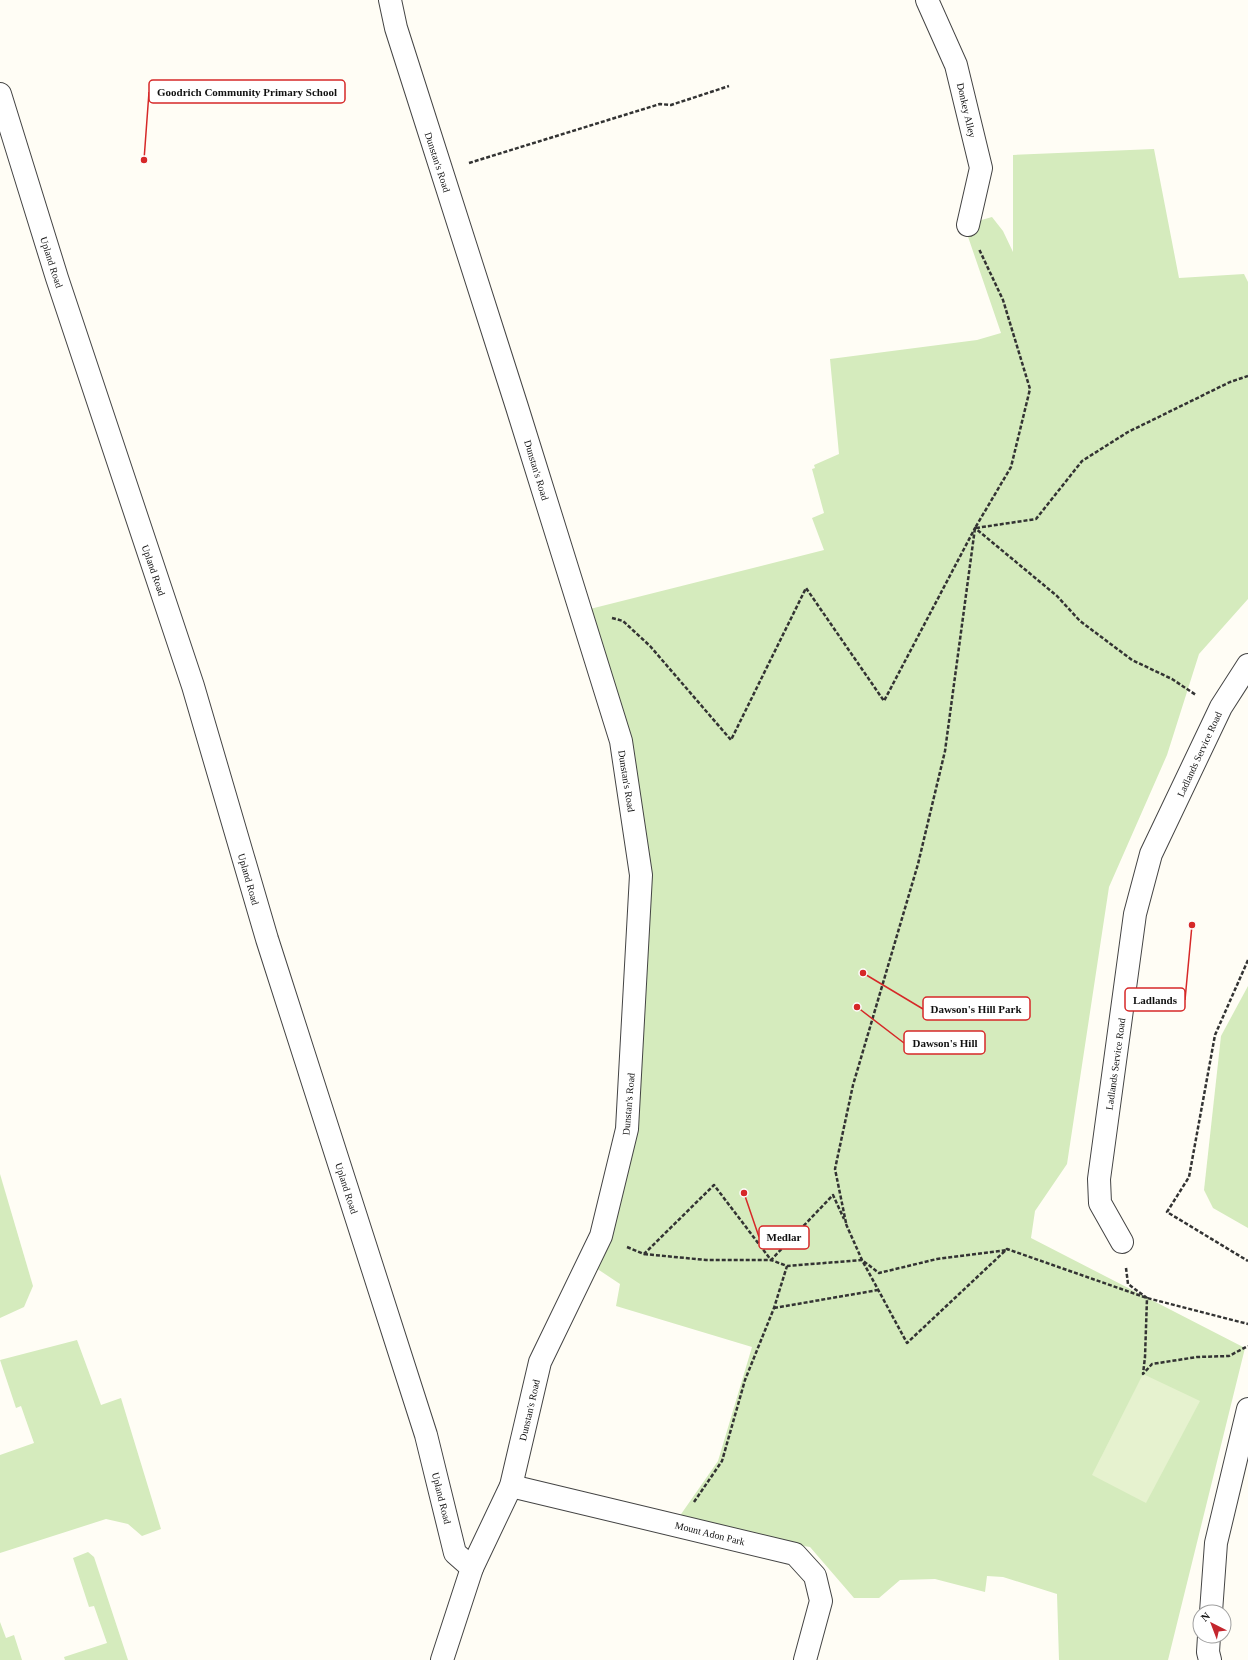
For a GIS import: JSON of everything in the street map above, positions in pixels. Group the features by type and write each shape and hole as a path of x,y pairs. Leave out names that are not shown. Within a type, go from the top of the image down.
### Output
{"street":[{"name":"Dunstan's Road","path":"390,0 396,28 620,741 641,875 627,1129 601,1236 540,1362 511,1486 472,1568"},
{"name":"Donkey Alley","path":"927,0 956,65 981,168 968,225"},
{"name":"Upland Road","path":"0,94 60,286 193,686 267,939 426,1435 455,1553 472,1568"},
{"name":"Ladlands Service Road","path":"1122,1242 1100,1203 1099,1179 1135,914 1151,854 1221,707 1248,666"},
{"path":"1212,1604 1216,1544 1248,1409"},
{"name":"Mount Adon Park","path":"511,1486 795,1554 815,1576 821,1601 805,1660"},
{"path":"442,1660 472,1568"},
{"path":"1208,1644 1208,1652 1210,1660"}],"path":[{"path":"442,172 660,104 671,105 729,86"},
{"path":"579,607 623,621 650,646 731,740 806,588 884,701 975,528 1011,467 1030,389 1003,300 968,225"},
{"path":"975,528 1036,519 1082,461 1128,432 1230,382 1248,376"},
{"path":"975,528 1057,596 1080,621 1132,660 1172,679 1186,690 1221,707"},
{"path":"846,1224 835,1170 853,1085 918,864 945,751 975,528"},
{"path":"1248,960 1214,1035 1189,1177 1167,1212 1248,1261"},
{"path":"644,1254 714,1185 771,1260"},
{"path":"771,1260 833,1195 862,1260 907,1343 1007,1250"},
{"path":"601,1236 644,1254 706,1260 771,1260 787,1266 862,1260 879,1273 938,1259 1007,1250 1147,1298 1248,1324"},
{"path":"1122,1242 1128,1284 1147,1298"},
{"path":"679,1526 722,1460 745,1380 774,1308 787,1266"},
{"path":"774,1308 878,1290"},
{"path":"1147,1298 1143,1374 1152,1364 1198,1357 1229,1356 1248,1346"}],"green space":[{"path":"1154,149 1179,278 1244,274 1248,282 1248,599 1199,654 1167,755 1109,887 1067,1164 1035,1211 1031,1238 1245,1348 1168,1660 1059,1660 1057,1594 1003,1577 987,1576 985,1592 935,1579 900,1580 879,1598 854,1598 810,1547 679,1526 677,1520 718,1461 752,1347 616,1306 620,1284 590,1264 618,1127 631,883 612,686 590,609 824,550 812,518 824,513 812,469 815,468 814,465 839,454 830,359 977,340 1001,333 964,225 992,217 1003,231 1013,252 1013,155"},
{"path":"1248,986 1248,1228 1213,1208 1204,1190 1221,1036"},
{"path":"0,1174 33,1286 24,1307 0,1318"},
{"path":"77,1340 101,1405 121,1398 161,1529 142,1536 128,1524 106,1519 0,1553 0,1455 34,1443 21,1406 16,1408 0,1360"},
{"path":"1143,1374 1200,1401 1146,1503 1092,1475"},
{"path":"88,1552 94,1557 128,1660 65,1660 64,1657 107,1643 94,1606 89,1607 73,1558"},
{"path":"0,1622 6,1638 14,1635 22,1660 0,1660"}],"place":[{"name":"Goodrich Community Primary School","path":"144,160"},
{"name":"Ladlands","path":"1192,925"},
{"name":"Dawson's Hill Park","path":"863,973"},
{"name":"Dawson's Hill","path":"857,1007"},
{"name":"Medlar","path":"744,1193"}]}
